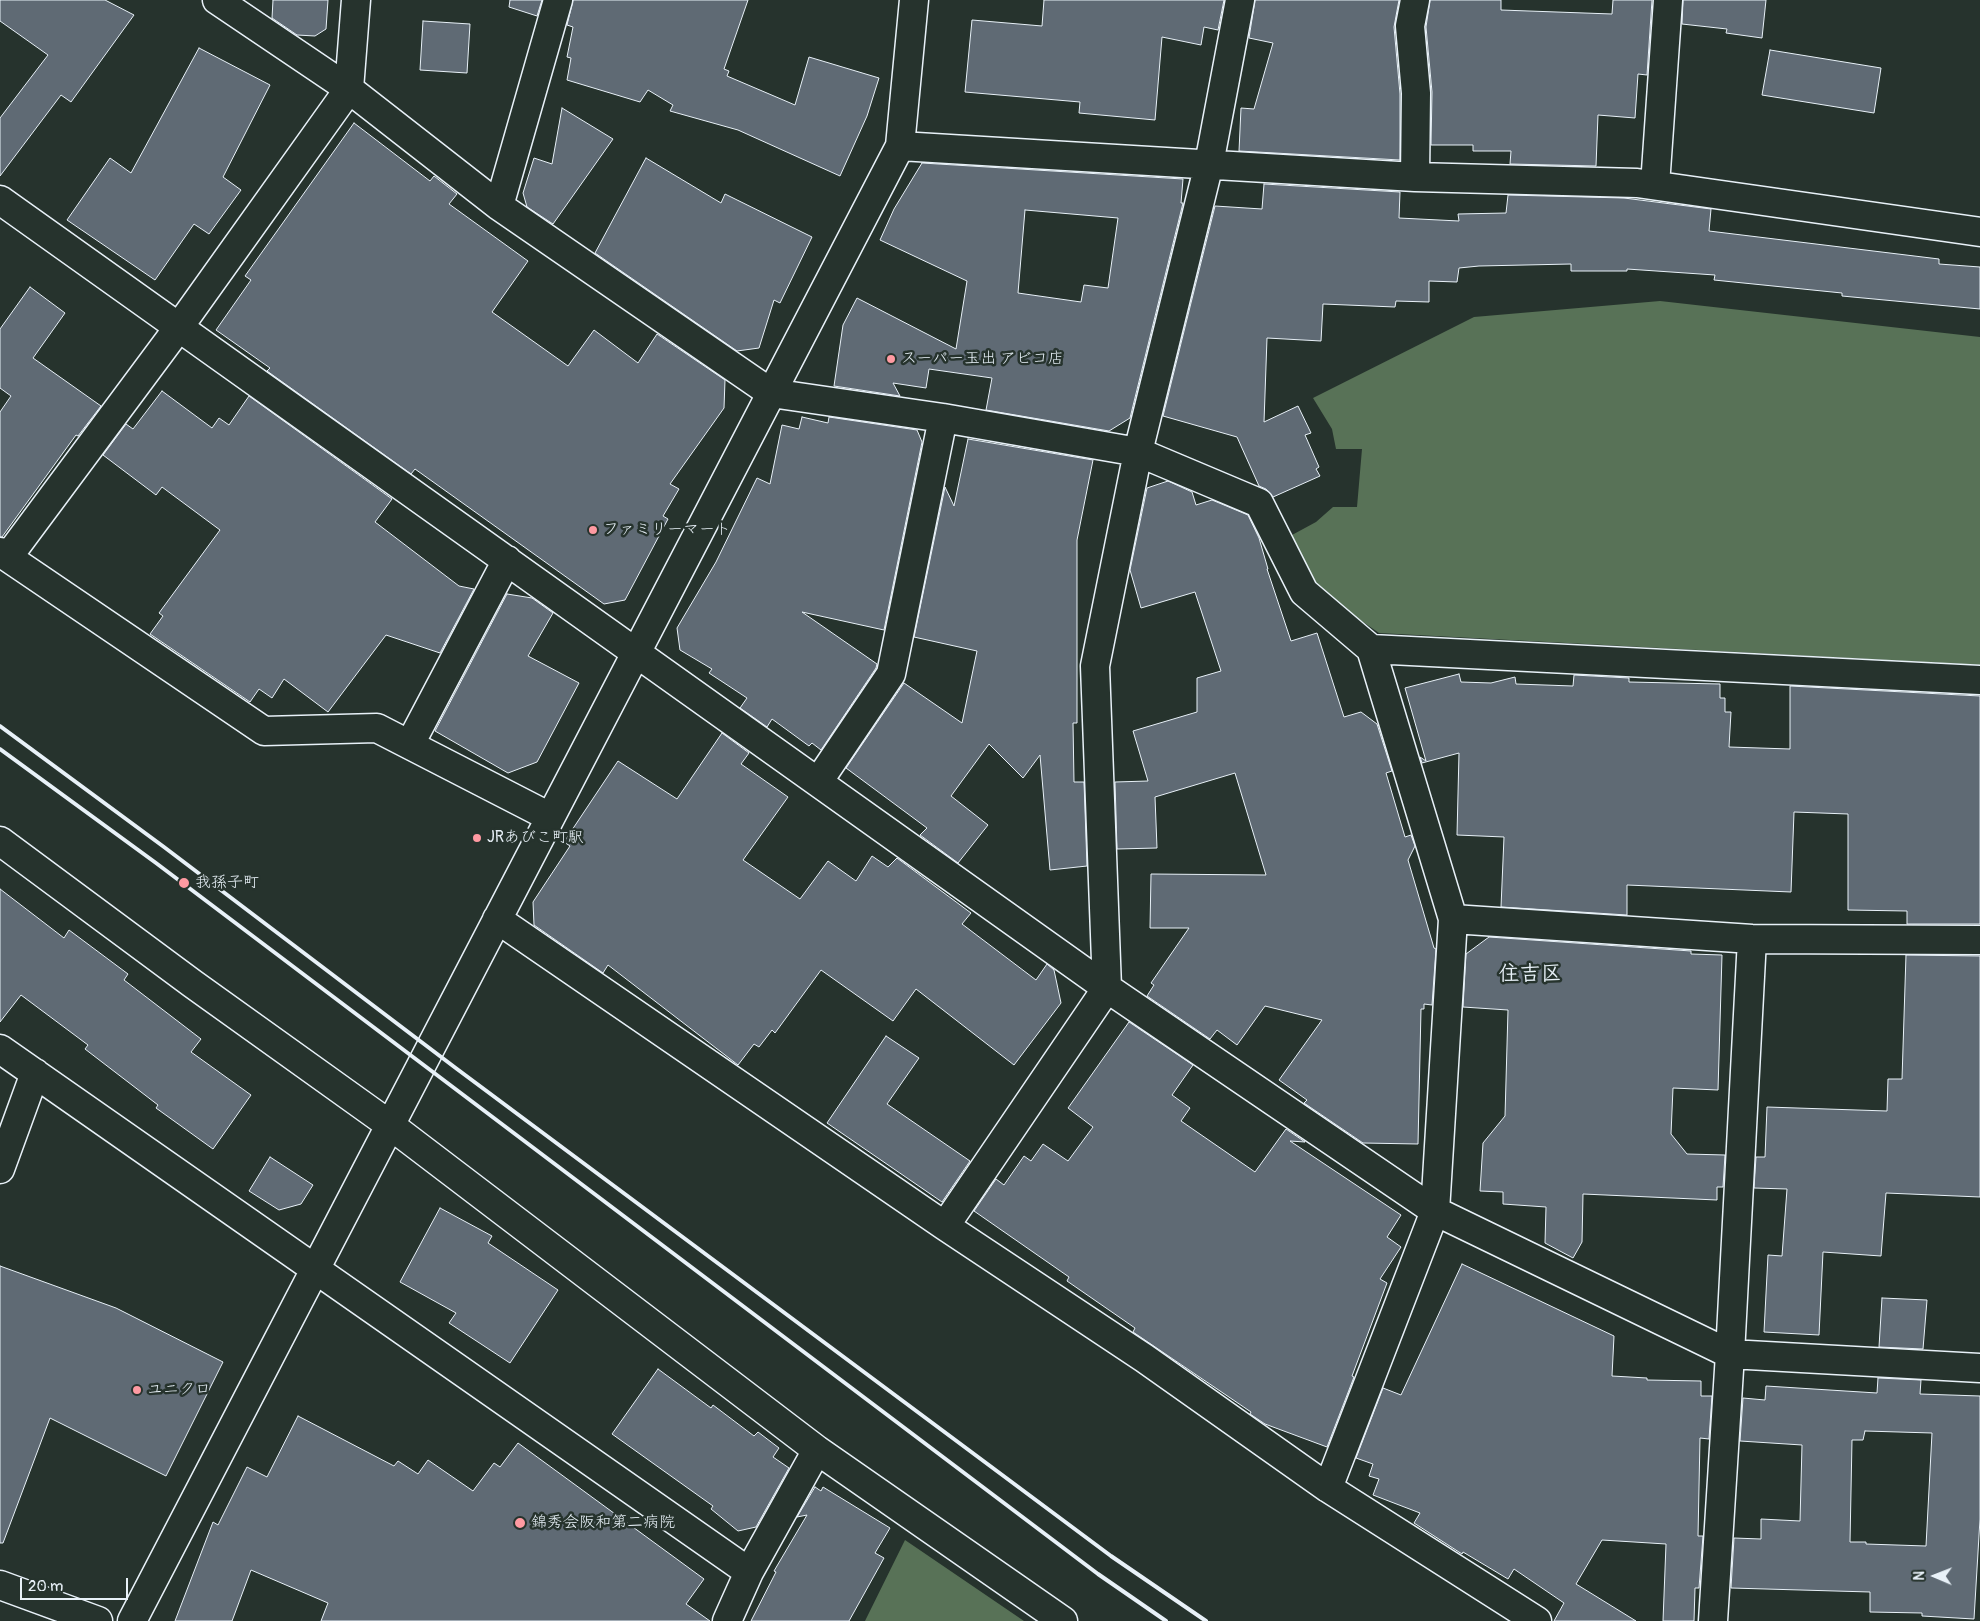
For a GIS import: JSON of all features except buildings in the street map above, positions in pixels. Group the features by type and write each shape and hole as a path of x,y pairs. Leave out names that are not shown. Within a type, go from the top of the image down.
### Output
{"street":[{"path":"217,0 349,89 498,206 772,392 944,418 1138,452 1259,503 1304,592 1371,649 1453,919 1435,1211 1328,1488"},
{"path":"356,0 349,89 179,327 4,554 264,731 377,728 550,817"},
{"path":"498,206 558,0"},
{"path":"132,1621 900,146 914,0"},
{"path":"945,1226 1107,988 1096,666 1138,452 1209,164 1240,0"},
{"path":"1415,0 1410,26 1416,93 1416,177"},
{"path":"1655,186 1668,0"},
{"path":"900,146 1416,177 1637,183 1980,232"},
{"path":"0,200 1107,988 1435,1211 1730,1354 1980,1368"},
{"path":"818,782 891,674 944,418"},
{"path":"410,744 507,560"},
{"path":"1371,649 1980,680"},
{"path":"0,841 193,984 390,1125 817,1450 1063,1621"},
{"path":"497,919 945,1226 1144,1358 1328,1488 1537,1621"},
{"path":"1453,919 1752,939 1980,940"},
{"path":"1713,1621 1730,1354 1752,939"},
{"path":"0,1049 748,1572"},
{"path":"0,1169 35,1073"},
{"path":"727,1621 748,1572 817,1450"},
{"path":"0,1585 98,1621"}],"green space":[{"path":"1660,301 1980,337 1980,665 1379,633 1314,588 1292,535 1316,522 1333,507 1357,507 1362,449 1336,449 1332,429 1313,398 1474,317"},
{"path":"905,1540 1024,1621 865,1621"}],"railway":[{"path":"0,726 1111,1556 1206,1621"},
{"path":"0,749 156,863 1098,1574 1166,1621"}],"place":[{"name":"スーパー玉出 アビコ店","path":"891,359"},
{"name":"ファミリーマート","path":"593,530"},
{"name":"JRあびこ町駅","path":"477,838"},
{"name":"我孫子町","path":"184,883"},
{"name":"ユニクロ","path":"137,1390"},
{"name":"錦秀会阪和第二病院","path":"520,1523"}],"district":[{"name":"住吉区","path":"1530,975"}]}
